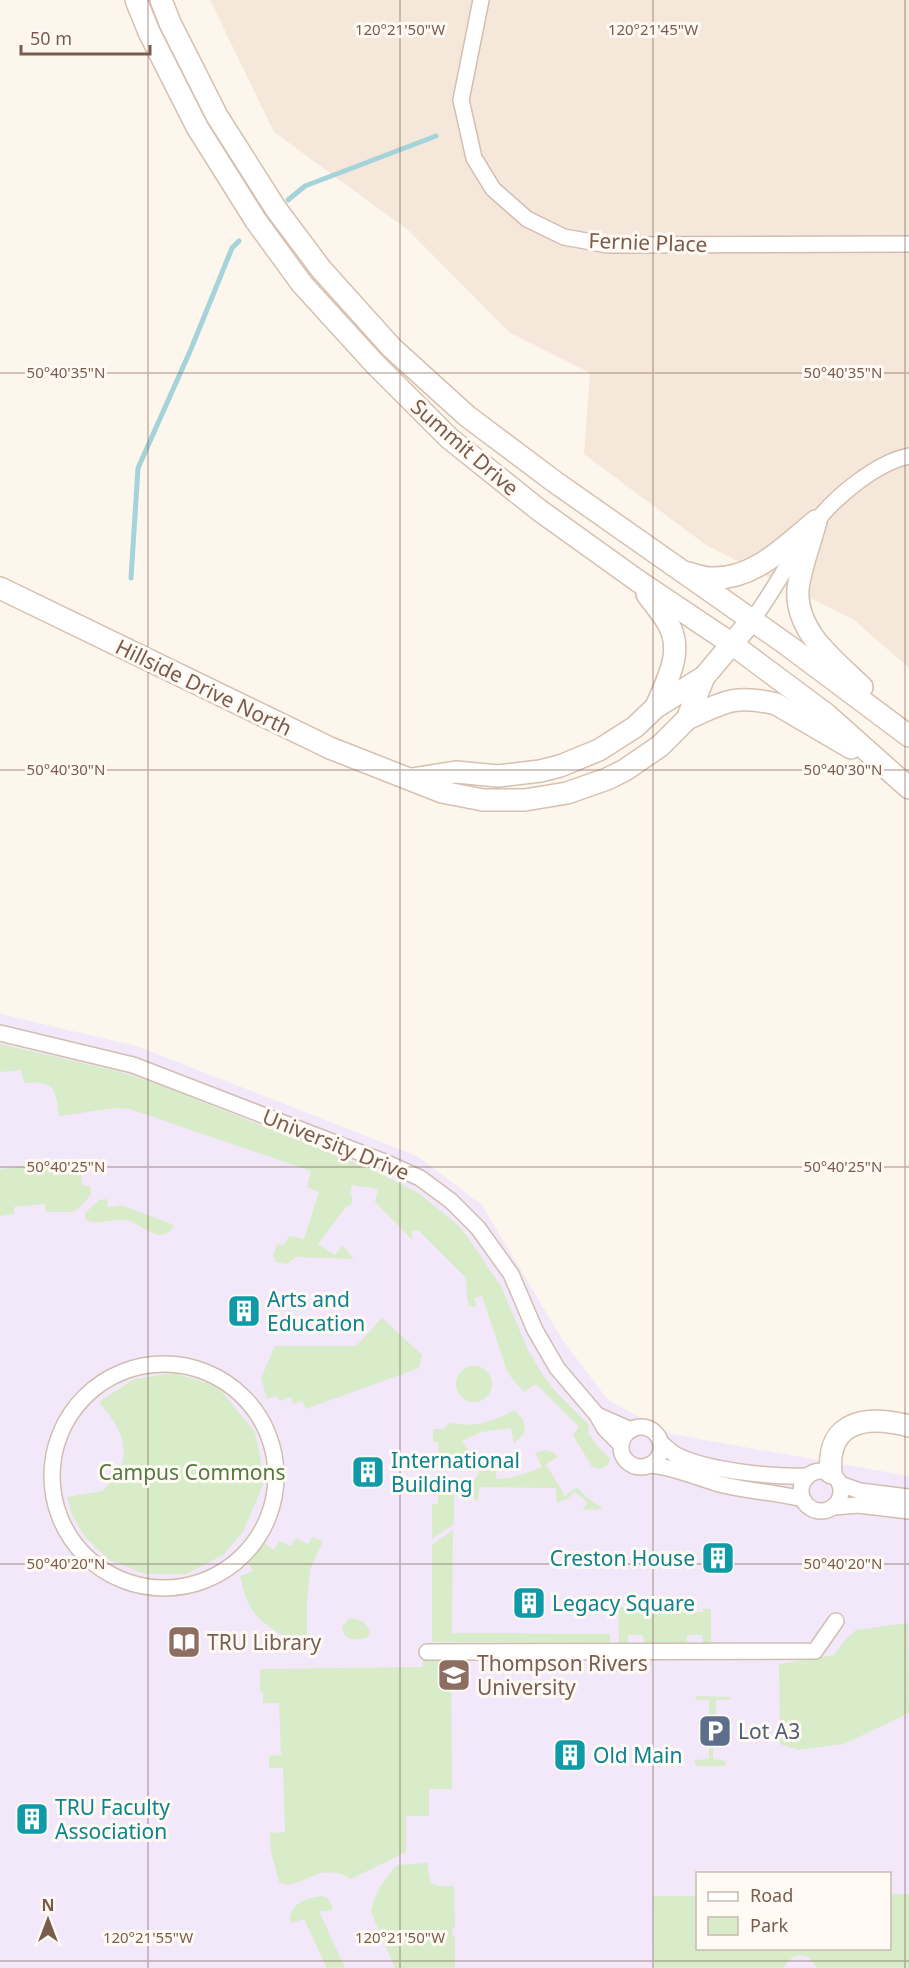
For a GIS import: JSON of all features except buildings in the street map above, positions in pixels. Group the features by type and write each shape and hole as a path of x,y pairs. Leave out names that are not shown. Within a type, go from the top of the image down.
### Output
{"main road":[{"name":"Summit Drive","path":"136,0 149,32 197,127 256,221 302,284 374,363 449,438 539,510 638,581 732,644 826,714 909,788"},
{"name":"Summit Drive","path":"160,0 218,117 276,209 321,269 392,348 467,416 555,482 752,620 909,735"},
{"path":"681,571 710,579 737,576 762,565 816,521"},
{"path":"816,521 798,590 802,616 814,640 909,735"},
{"path":"638,581 669,625 675,646 671,671 656,707"},
{"name":"Hillside Drive North","path":"0,588 311,740 442,792 483,800 525,800 567,793 625,770 660,746 687,719 704,677"},
{"name":"Hillside Drive North","path":"412,779 456,772 498,776 519,774 560,766 590,754 618,740 656,707 704,677 752,620"},
{"path":"687,719 712,707 737,699 770,702 883,765"},
{"path":"836,1479 829,1457 840,1434 853,1424 868,1421 892,1421 909,1426"}],"street":[{"name":"Fernie Place","path":"481,0 462,100 463,108 474,158 493,189 526,219 564,237 608,245 909,244"},
{"path":"752,620 816,521 861,478 900,458 909,456"},
{"name":"University Drive","path":"0,1033 133,1065 376,1158 420,1178 451,1201 478,1227 511,1274 534,1330 557,1368 597,1415 605,1429 621,1445"},
{"path":"144,1365 182,1365 203,1371 223,1381 241,1395 256,1412 274,1452 276,1482 274,1497 265,1526 258,1539 249,1551 227,1571 185,1587 140,1586 99,1567 69,1534 54,1492 52,1477 56,1447 67,1419 96,1385 123,1370 144,1365"},
{"name":"University Drive","path":"597,1415 631,1430"},
{"path":"803,1499 781,1493 721,1484 666,1467 650,1465 638,1467 624,1457 621,1445 626,1434 631,1430 637,1427 650,1429 674,1454 690,1461 783,1477 807,1476 819,1471 860,1491 909,1497"},
{"path":"650,1465 659,1456 661,1443"},
{"path":"807,1476 801,1487 803,1499 806,1505 816,1511 858,1505 909,1511"},
{"path":"834,1507 841,1496 836,1479"},
{"path":"427,1652 815,1651 836,1622"}],"shaded area":[{"path":"210,0 909,0 909,668 854,620 706,545 584,454 590,373 509,332 408,230 274,132"},
{"name":"Thompson Rivers University","path":"0,1014 137,1046 417,1156 482,1205 562,1339 608,1400 671,1434 909,1476 909,1968 0,1968"}],"green space":[{"path":"0,1044 117,1071 155,1083 376,1171 420,1194 459,1226 469,1239 501,1286 528,1350 543,1375 556,1392 589,1425 588,1432 610,1459 608,1465 601,1469 592,1467 573,1435 579,1427 536,1384 524,1392 513,1380 507,1371 482,1296 474,1298 477,1307 469,1306 466,1278 419,1231 412,1231 412,1240 375,1202 378,1189 352,1185 350,1196 352,1196 352,1204 346,1207 318,1244 335,1255 342,1245 354,1259 296,1257 287,1264 276,1262 273,1256 277,1244 284,1245 289,1236 304,1239 319,1192 307,1187 311,1171 130,1109 115,1108 59,1116 55,1092 52,1088 42,1083 24,1083 21,1070 0,1072"},
{"path":"88,1159 89,1165 80,1167 82,1185 90,1186 91,1195 77,1210 46,1212 45,1204 14,1207 14,1214 0,1216 0,1169"},
{"path":"107,1199 108,1207 121,1205 174,1225 169,1232 159,1235 129,1221 91,1222 86,1220 85,1213 99,1200"},
{"path":"382,1318 422,1355 419,1368 306,1409 302,1401 293,1404 291,1397 281,1401 276,1396 267,1399 261,1378 275,1346 356,1346"},
{"path":"474,1366 487,1371 492,1384 487,1397 474,1402 461,1397 456,1384 461,1371"},
{"name":"Campus Commons","path":"174,1373 217,1386 255,1432 263,1485 243,1532 223,1555 186,1574 146,1574 109,1560 86,1538 72,1515 67,1497 103,1491 121,1466 124,1454 121,1438 114,1422 99,1402 134,1379"},
{"path":"514,1410 523,1419 525,1430 514,1443 511,1428 481,1432 462,1441 471,1453 458,1469 440,1469 438,1442 433,1442 433,1429 443,1429 450,1423 483,1423"},
{"path":"545,1450 553,1452 558,1457 546,1464 565,1496 576,1487 601,1509 584,1510 583,1508 588,1503 575,1492 567,1499 557,1503 556,1488 479,1487 478,1502 474,1499 473,1483 481,1468 495,1463 496,1479 519,1475 542,1467 535,1453"},
{"path":"438,1477 454,1477 454,1524 432,1539 432,1504 438,1504"},
{"path":"453,1530 452,1633 610,1634 610,1643 432,1642 432,1545"},
{"path":"312,1537 323,1541 310,1570 307,1641 303,1646 297,1645 259,1618 248,1602 240,1576 253,1571 247,1561 264,1543 274,1550 279,1541 291,1546 296,1538 308,1544"},
{"path":"618,1607 628,1607 629,1612 644,1612 644,1608 686,1608 687,1612 703,1612 703,1609 711,1609 711,1643 703,1643 702,1635 687,1635 687,1643 644,1644 643,1635 628,1635 628,1643 619,1643"},
{"path":"349,1618 360,1620 365,1624 370,1633 367,1638 355,1639 345,1635 342,1627"},
{"path":"908,1623 909,1713 844,1744 798,1750 780,1744 779,1664 834,1655 856,1630"},
{"path":"423,1659 451,1659 452,1789 429,1789 429,1816 406,1816 406,1852 351,1879 337,1873 326,1872 295,1883 279,1882 271,1852 270,1833 285,1832 283,1768 269,1768 269,1756 281,1755 279,1703 263,1703 263,1693 260,1690 260,1669 423,1667"},
{"path":"695,1696 731,1697 729,1700 716,1700 716,1721 730,1721 731,1723 730,1726 713,1726 713,1759 726,1761 723,1766 695,1764 695,1760 709,1759 709,1700 696,1700"},
{"path":"428,1863 430,1881 433,1884 454,1886 455,1927 452,1933 455,1937 455,1968 395,1968 371,1912 374,1899 388,1875 397,1865"},
{"path":"891,1894 909,1894 909,1968 817,1968 809,1957 801,1955 791,1959 784,1968 654,1968 653,1896 696,1896 696,1950 891,1950"},
{"path":"322,1896 328,1898 333,1908 330,1911 319,1911 345,1968 327,1968 304,1919 292,1923 290,1921 292,1910 296,1906 305,1900"}],"waterway":[{"path":"288,200 305,186 436,136"},
{"path":"131,578 138,468 191,349 232,248 239,241"}],"place":[{"name":"Arts and Education","path":"244,1311"},
{"name":"International Building","path":"368,1472"},
{"name":"Creston House","path":"718,1558"},
{"name":"Legacy Square","path":"529,1603"},
{"name":"TRU Library","path":"184,1642"},
{"name":"Thompson Rivers University","path":"454,1675"},
{"name":"Lot A3","path":"715,1731"},
{"name":"Old Main","path":"570,1755"},
{"name":"TRU Faculty Association","path":"32,1819"}]}
